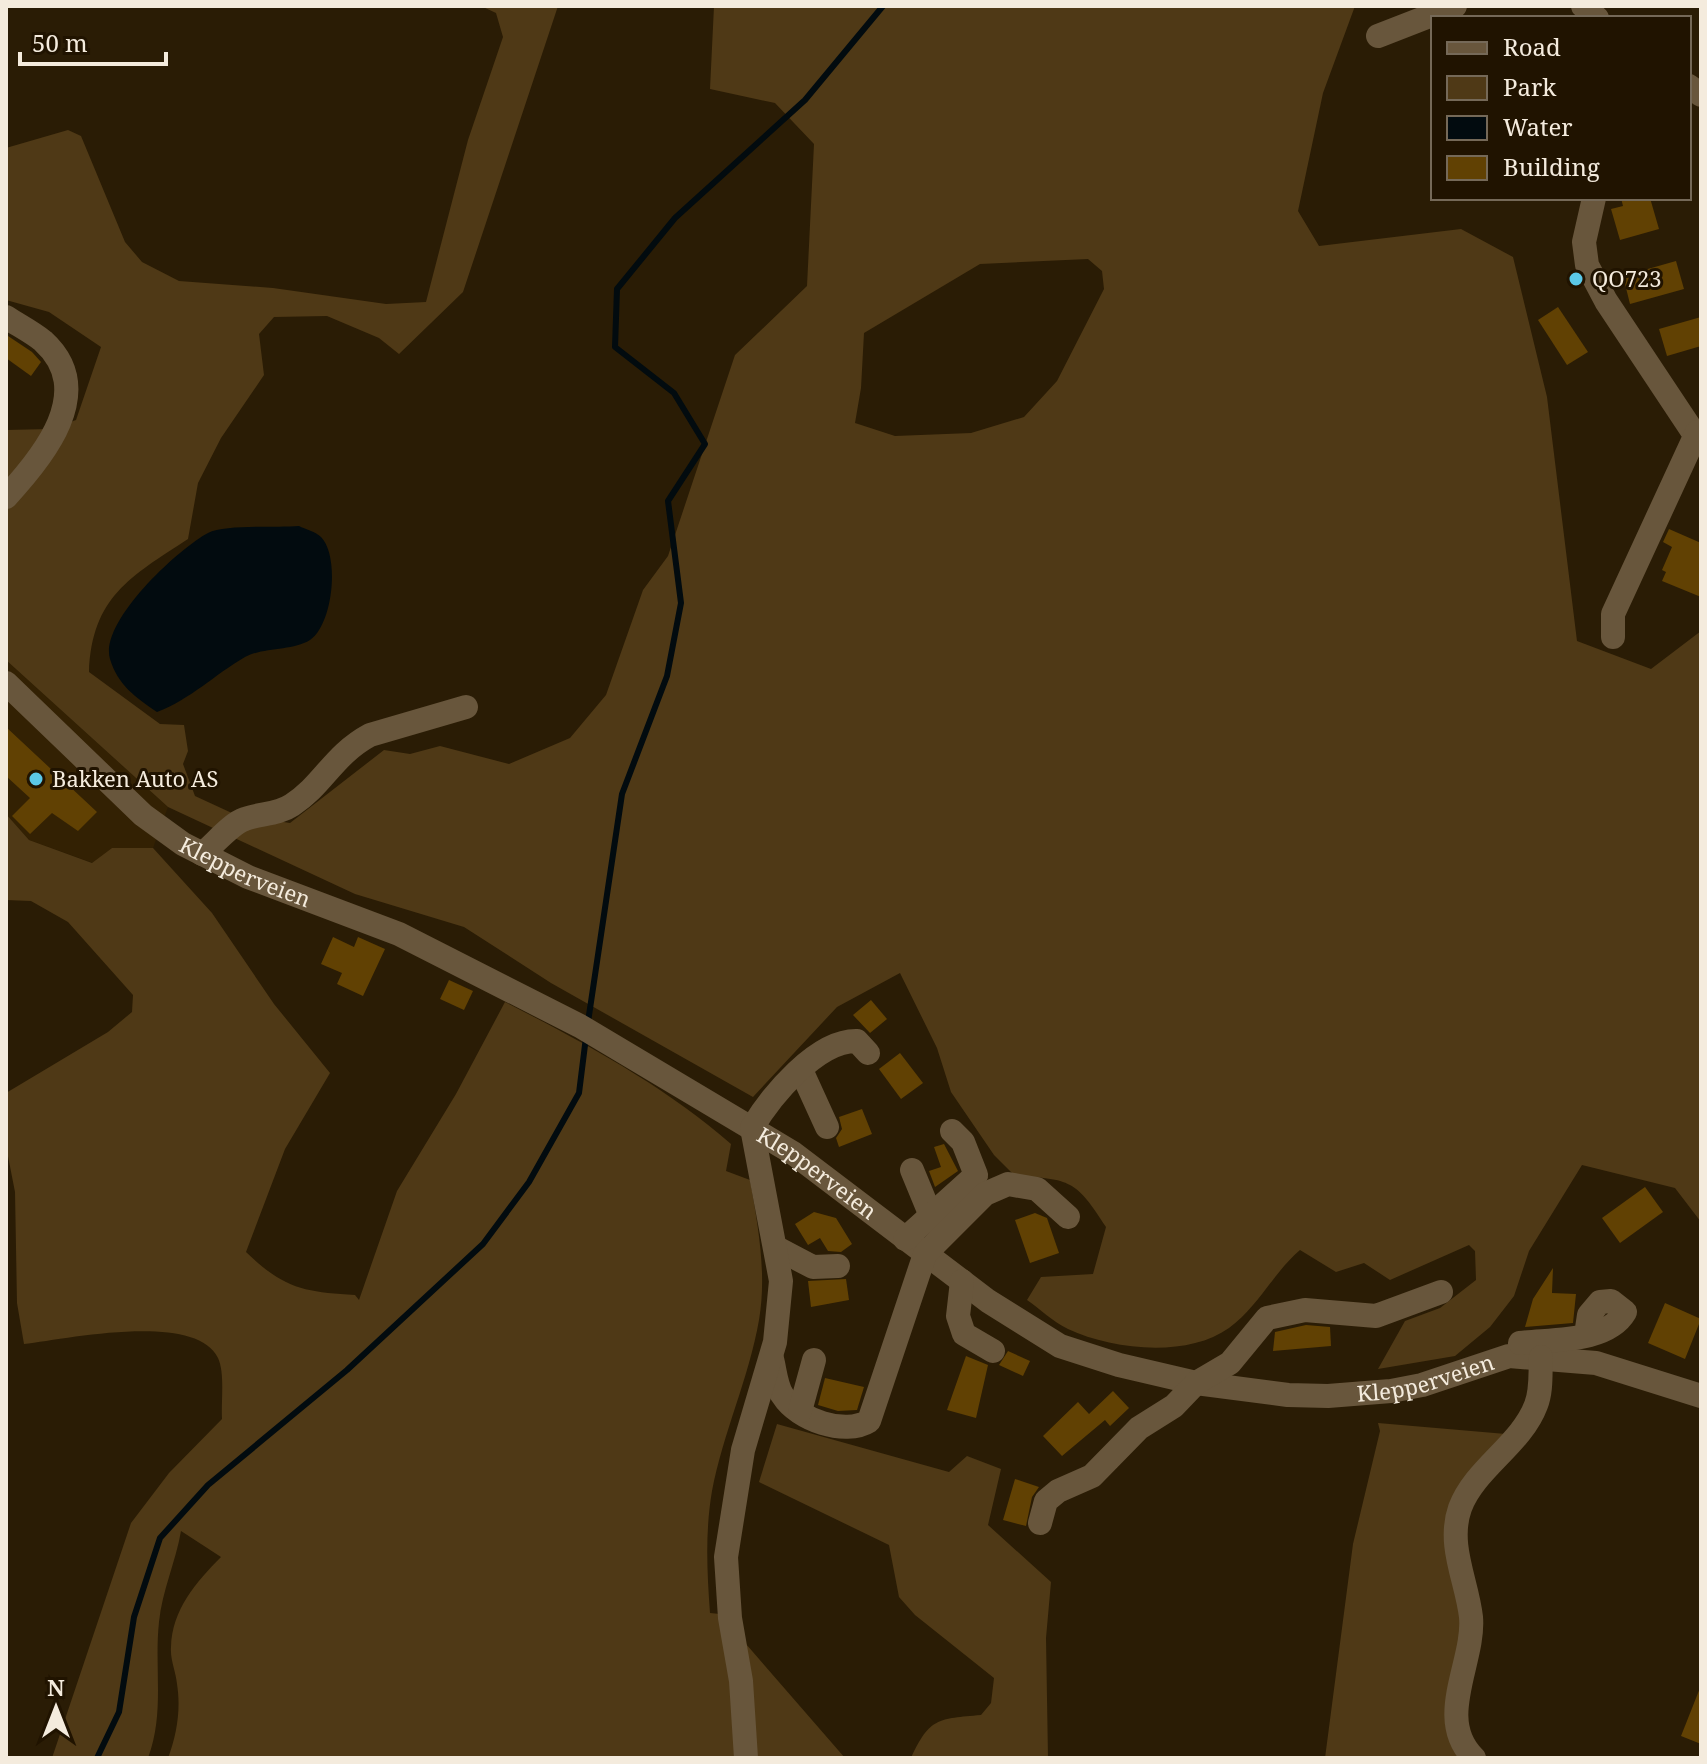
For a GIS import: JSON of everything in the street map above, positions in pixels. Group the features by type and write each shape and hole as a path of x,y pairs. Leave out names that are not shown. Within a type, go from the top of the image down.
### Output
{"street":[{"path":"1378,36 1455,6"},
{"path":"1594,200 1584,242 1587,263 1606,301 1691,429 1699,433 1617,603 1613,614 1613,637"},
{"path":"6,317 43,341 61,363 65,409 58,430 31,470 6,497"},
{"name":"Klepperveien","path":"6,683 143,815 202,854 248,877 399,934 580,1026 752,1128 828,1178 1015,1320 1060,1346 1119,1365 1196,1383 1288,1395 1359,1394 1422,1385 1492,1360 1541,1357 1596,1363 1701,1396"},
{"path":"202,854 241,821 270,815 294,804 333,761 356,743 384,731 466,707"},
{"path":"746,1758 741,1681 730,1618 726,1557 743,1450 772,1357 781,1281 752,1128 765,1106 801,1070 841,1041 857,1041 868,1053"},
{"path":"801,1070 827,1127"},
{"path":"905,1239 976,1175 963,1142 952,1131"},
{"path":"912,1170 931,1216"},
{"path":"772,1357 781,1395 800,1411 836,1425 861,1426 869,1421 925,1254 985,1194 1008,1184 1037,1189 1068,1217"},
{"path":"775,1247 813,1267 838,1266"},
{"path":"962,1281 958,1316 964,1334 993,1351"},
{"path":"1040,1523 1046,1501 1058,1491 1092,1476 1139,1428 1174,1406 1196,1383 1230,1363 1267,1318 1279,1313 1305,1310 1376,1316 1441,1292"},
{"path":"1492,1360 1507,1345 1562,1341 1586,1335"},
{"path":"1474,1758 1462,1740 1456,1714 1471,1619 1456,1545 1457,1517 1467,1495 1529,1419 1539,1398 1541,1357"},
{"path":"800,1411 814,1360"}],"shaded area":[{"path":"7,661 168,807 153,848 112,848 93,863 29,840 6,814"}],"green space":[{"path":"481,6 558,6 463,292 399,354 379,338 327,316 274,317 259,334 264,375 221,438 198,483 188,539 132,578 106,607 98,625 89,672 160,724 184,725 188,751 183,764 195,796 234,814 290,823 384,750 410,754 440,746 509,764 570,738 606,695 643,590 668,556 735,355 807,286 814,144 775,103 710,89 714,6 1355,6 1323,93 1298,211 1319,246 1461,229 1513,257 1547,397 1577,641 1651,669 1701,631 1701,1222 1675,1188 1582,1165 1529,1251 1514,1296 1490,1327 1455,1356 1378,1369 1405,1321 1440,1308 1476,1280 1475,1251 1469,1245 1390,1280 1364,1263 1336,1272 1300,1250 1239,1320 1212,1338 1192,1344 1150,1348 1086,1336 1062,1326 1027,1300 1041,1277 1093,1274 1106,1227 1087,1200 1070,1185 1015,1176 994,1155 951,1092 937,1048 900,973 837,1007 753,1097 551,983 464,927 355,894 168,807 6,660 6,430 51,429 76,420 101,347 49,312 6,300 6,148 68,130 81,136 125,242 142,262 179,281 273,288 386,304 426,302 468,140 503,37 496,13","holes":["1088,259 1102,271 1104,289 1057,381 1024,417 971,433 895,436 855,423 861,388 864,333 980,264"]},
{"path":"6,814 29,840 92,863 112,848 153,848 212,913 274,1004 330,1073 285,1149 246,1252 284,1281 309,1290 355,1295 359,1300 397,1191 456,1094 505,1002 651,1084 731,1144 726,1171 750,1180 762,1285 755,1342 712,1491 707,1552 710,1613 720,1614 845,1758 168,1758 178,1712 172,1634 181,1609 194,1587 221,1557 181,1531 161,1610 158,1707 148,1758 52,1758 131,1523 169,1473 222,1419 222,1379 218,1358 205,1344 184,1335 128,1332 24,1344 17,1303 15,1192 6,1146 6,1093 108,1032 132,1012 133,995 68,922 31,901 6,900"},
{"path":"1378,1423 1506,1434 1466,1482 1461,1609 1462,1758 1325,1758 1353,1544 1380,1431"},
{"path":"777,1424 949,1472 967,1456 1001,1469 988,1525 1051,1582 1046,1638 1048,1758 911,1758 930,1727 945,1720 981,1715 991,1703 994,1678 915,1615 899,1597 889,1545 759,1482"}],"water":[{"path":"299,526 321,537 331,559 329,606 318,632 310,640 245,657 181,700 157,712 128,690 113,668 110,644 116,626 128,607 161,570 195,541 216,530"}],"building":[{"path":"1622,200 1651,200 1659,229 1620,240 1611,209 1623,206"},
{"path":"1676,261 1684,289 1630,304 1623,276"},
{"path":"1558,307 1588,352 1567,365 1538,320"},
{"path":"1701,317 1701,346 1667,356 1659,329"},
{"path":"8,336 41,362 31,376 6,358"},
{"path":"1669,529 1701,543 1701,597 1662,581 1666,572 1662,570 1672,547 1663,542"},
{"name":"Bakken Auto AS","path":"6,727 97,812 78,831 52,813 30,834 12,816 30,798 6,776"},
{"path":"333,937 354,947 358,937 385,949 363,996 337,984 342,973 321,964"},
{"path":"449,980 473,991 464,1010 440,999"},
{"path":"871,1000 887,1019 870,1033 853,1015"},
{"path":"900,1053 923,1083 901,1099 879,1069"},
{"path":"862,1109 872,1134 839,1147 836,1138 842,1129 839,1117"},
{"path":"944,1144 958,1171 935,1187 929,1171 941,1167 934,1147"},
{"path":"1645,1187 1663,1212 1620,1243 1602,1218"},
{"path":"814,1212 836,1218 852,1244 841,1252 828,1251 820,1238 808,1245 795,1224"},
{"path":"1035,1213 1047,1218 1059,1253 1030,1263 1015,1220"},
{"path":"1553,1268 1552,1293 1576,1294 1573,1323 1525,1327 1533,1299"},
{"path":"846,1279 849,1300 811,1307 808,1281"},
{"path":"1665,1303 1701,1319 1685,1359 1648,1343"},
{"path":"1306,1325 1330,1327 1331,1346 1273,1351 1275,1332"},
{"path":"1008,1351 1030,1361 1023,1376 999,1365"},
{"path":"966,1356 988,1365 976,1418 947,1410"},
{"path":"825,1378 864,1387 857,1410 838,1411 818,1405"},
{"path":"1113,1391 1129,1408 1110,1426 1105,1420 1062,1456 1043,1436 1078,1402 1089,1414"},
{"path":"1015,1479 1039,1487 1032,1497 1026,1526 1003,1520"},
{"path":"1701,1688 1701,1744 1681,1736"}],"waterway":[{"path":"588,1022 622,794 667,676 681,603 668,501 705,444 674,393 615,347 617,289 675,218 805,100 883,6"},
{"path":"97,1758 119,1712 134,1617 160,1538 208,1485 347,1370 483,1244 529,1182 579,1093 586,1037"}],"place":[{"name":"QO723","path":"1576,279"},
{"name":"Bakken Auto AS","path":"36,779"}]}
